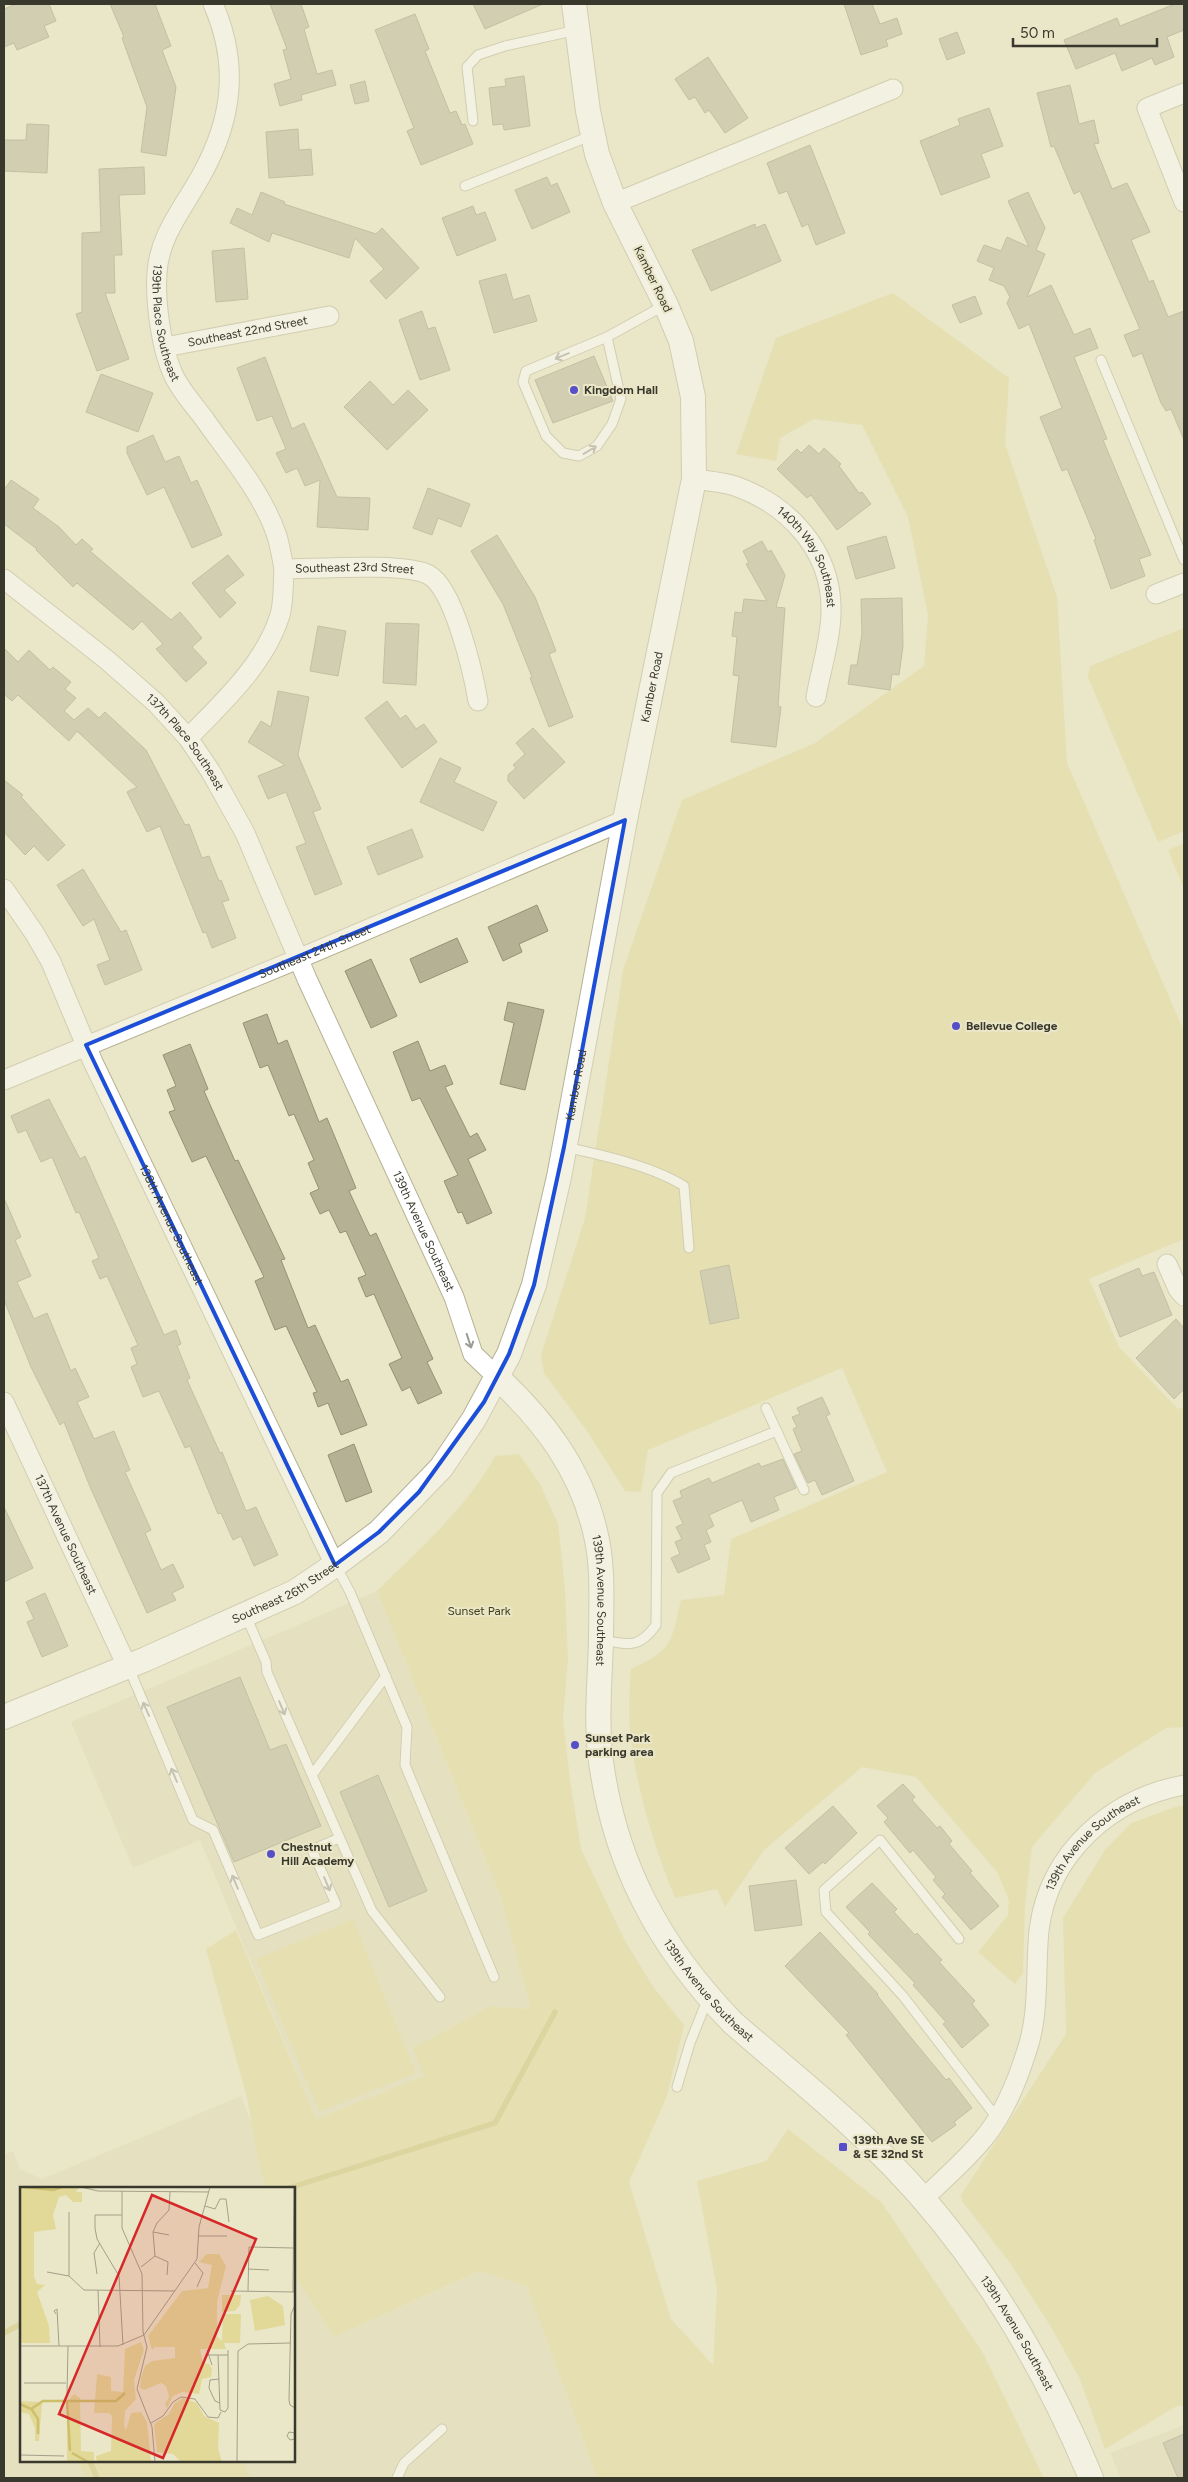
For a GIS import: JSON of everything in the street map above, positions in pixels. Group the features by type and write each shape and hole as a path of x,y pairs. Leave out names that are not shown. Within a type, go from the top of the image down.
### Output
{"street":[{"name":"139th Place Southeast","path":"213,4 225,40 230,69 230,99 220,134 206,166 161,247 157,272 157,297 165,347 172,373 254,488 267,511 277,537 284,569"},
{"name":"Kamber Road","path":"498,1377 534,1285 564,1147 625,820 694,479 693,397 681,341 666,305 615,203 598,154 593,135 574,4"},
{"path":"615,203 893,89"},
{"path":"1184,93 1147,108 1184,202"},
{"name":"Southeast 22nd Street","path":"165,347 329,316"},
{"name":"140th Way Southeast","path":"694,479 734,486 760,496 783,511 811,543 826,576 831,611 816,698"},
{"name":"Southeast 23rd Street","path":"188,738 230,695 255,662 273,632 280,614 284,569 401,568 428,574 444,590 472,665 478,701"},
{"name":"137th Place Southeast","path":"4,579 107,660 156,703 188,738 228,800 245,833 298,959"},
{"path":"1156,594 1184,583"},
{"name":"Southeast 24th Street","path":"4,1080 86,1044 298,959 625,820"},
{"name":"138th Avenue Southeast","path":"4,889 19,909 47,955 86,1044 336,1566"},
{"name":"139th Avenue Southeast","path":"298,959 454,1297 473,1354 528,1406 550,1433 578,1484 595,1531 600,1560 601,1640 598,1709 600,1752 613,1826 629,1871 654,1922 674,1954 708,1998 732,2023 894,2167 947,2229 1007,2314 1050,2388 1091,2478"},
{"path":"1167,1264 1178,1289 1184,1296"},
{"name":"Southeast 26th Street","path":"4,1717 246,1615 296,1592 336,1566 379,1532 441,1468 498,1377"},
{"name":"137th Avenue Southeast","path":"4,1402 127,1666"},
{"name":"139th Avenue Southeast","path":"922,2200 984,2138 1017,2078 1028,2048 1035,2004 1042,1915 1045,1900 1060,1868 1082,1837 1102,1820 1151,1795 1184,1785"}],"lane":[{"path":"473,121 467,67 478,55 505,46 577,30"},
{"path":"466,186 593,135"},
{"path":"607,337 621,399 612,424 596,446 579,456 564,453 546,436 523,382 526,371 607,337 666,305"},
{"path":"1101,360 1184,560"},
{"path":"564,1147 607,1156 672,1178 684,1186 689,1248"},
{"path":"766,1408 804,1490"},
{"path":"601,1640 632,1644 647,1639 656,1625 657,1493 671,1473 777,1431"},
{"path":"336,1566 407,1727 405,1765 494,1978"},
{"path":"246,1615 266,1662 267,1672 372,1911 440,1997"},
{"path":"127,1666 193,1820 213,1830 258,1935 336,1904 312,1850 339,1838"},
{"path":"312,1775 386,1676"},
{"path":"959,1939 880,1840 824,1890 826,1912 904,1996 996,2118"},
{"path":"677,2087 690,2043 708,1998"},
{"path":"397,2478 404,2463 442,2429"}],"highlighted area":[{"path":"625,820 564,1147 534,1285 509,1354 484,1402 419,1492 379,1532 335,1565 86,1045"}],"shaded area":[{"name":"Chestnut Hill Academy","path":"377,1591 501,1898 532,2009 490,2006 413,2048 425,2076 316,2119 200,1840 133,1868 71,1722"},
{"path":"241,2096 277,2187 20,2187 20,2462 295,2462 295,2236 334,2337 481,2271 527,2287 597,2478 4,2478 4,2155 13,2151 20,2169 42,2179"},
{"path":"1184,2425 1184,2478 1121,2478 1110,2453"}],"green space":[{"path":"893,293 1009,378 1005,444 1057,597 1067,763 1184,1031 1184,1239 1089,1279 1119,1347 1178,1409 1184,1407 1184,1727 1166,1728 1095,1773 1032,1847 1025,1904 1023,1973 1015,1984 978,1952 1008,1915 1009,1900 997,1872 916,1777 862,1767 764,1850 725,1907 717,1889 675,1898 646,1816 636,1774 630,1731 631,1669 655,1656 668,1644 675,1626 681,1600 724,1595 731,1539 887,1472 842,1368 648,1450 641,1492 625,1491 589,1434 544,1373 541,1355 585,1218 623,970 682,800 815,743 924,666 928,615 908,517 862,425 814,419 780,438 776,461 736,454 776,338"},
{"path":"1184,628 1184,831 1158,842 1088,677 1090,666"},
{"path":"1184,843 1184,889 1168,850"},
{"name":"Sunset Park","path":"519,1454 540,1484 558,1524 565,1588 568,1659 563,1719 581,1849 624,1939 654,1988 684,2025 667,2096 629,2182 671,2319 713,2365 717,2290 697,2181 766,2161 788,2129 882,2203 983,2353 1044,2478 597,2478 527,2287 480,2271 334,2337 298,2281 295,2273 295,2187 266,2187 260,2168 247,2098 206,1949 236,1930 316,2119 424,2076 413,2048 490,2006 531,2009 501,1898 377,1591 425,1544 471,1493 495,1456"},
{"path":"1178,1806 1184,1806 1184,2406 1177,2406 1105,2449 1079,2377 1051,2327 1010,2263 962,2201 961,2195 1066,2034 1063,1918 1105,1850 1131,1823"},
{"path":"353,1919 416,2073 319,2112 256,1959"},
{"path":"78,2462 243,2462 251,2478 85,2478"}],"building":[{"path":"16,4 49,4 56,21 44,26 49,37 17,50 14,43 4,47 4,9"},
{"path":"110,4 155,4 171,46 162,50 176,87 166,156 141,152 147,107 122,38 124,37"},
{"path":"270,4 301,4 309,27 304,29 317,74 332,70 336,85 301,95 302,100 280,106 274,84 291,79 283,50 287,49"},
{"path":"473,4 543,4 485,29"},
{"path":"844,4 872,4 880,24 897,18 902,34 886,40 888,46 861,55"},
{"path":"1175,4 1184,4 1184,30 1167,37 1174,57 1155,65 1152,58 1122,71 1115,53 1076,69 1064,40 1117,18 1120,26"},
{"path":"415,14 429,49 425,51 450,113 456,111 462,125 465,124 473,144 421,165 407,131 414,128 375,30"},
{"path":"957,32 965,53 947,60 939,39"},
{"path":"708,57 748,118 725,133 709,110 705,113 695,97 689,100 675,79"},
{"path":"524,76 530,126 504,130 503,124 493,125 489,88 506,86 505,79"},
{"path":"365,81 369,101 355,104 350,85"},
{"path":"1070,85 1079,124 1094,120 1099,143 1094,144 1112,189 1127,183 1150,232 1131,240 1149,282 1153,280 1168,317 1184,311 1184,440 1171,409 1166,411 1161,403 1142,353 1133,357 1124,335 1140,329 1080,191 1074,194 1054,146 1051,147 1037,93"},
{"path":"989,108 1003,146 981,154 990,177 941,195 920,141 960,125 958,119"},
{"path":"27,124 49,125 47,173 4,171 4,140 26,140"},
{"path":"298,129 299,150 311,149 313,175 269,178 266,132"},
{"path":"810,145 845,233 816,245 808,224 802,227 787,191 779,194 767,163"},
{"path":"144,167 145,194 119,195 122,255 114,255 115,293 105,293 129,359 97,371 76,314 82,312 82,233 101,232 99,169"},
{"path":"547,177 551,186 557,183 570,212 532,229 515,190"},
{"path":"261,192 285,202 284,204 376,234 382,228 419,268 386,299 370,281 384,269 355,238 349,258 272,233 269,242 230,223 237,208 252,215"},
{"path":"1028,192 1045,228 1036,250 1045,254 1027,297 1051,285 1074,335 1090,328 1098,348 1074,357 1107,439 1103,440 1151,555 1139,559 1145,576 1111,589 1094,540 1096,539 1067,469 1062,471 1040,417 1062,408 1029,324 1019,329 1007,303 1010,297 1004,286 989,280 994,268 977,261 984,245 1001,251 1007,237 1029,247 1008,201"},
{"path":"473,206 476,215 485,212 496,240 457,256 442,218"},
{"path":"755,224 756,228 765,224 781,261 711,291 692,250"},
{"path":"244,248 248,299 216,302 212,251"},
{"path":"506,274 513,300 529,295 537,321 494,333 479,281"},
{"path":"975,296 982,314 960,323 952,305"},
{"path":"422,311 428,329 435,327 450,370 420,380 399,320"},
{"name":"Kingdom Hall","path":"594,356 613,401 553,423 535,380"},
{"path":"265,357 292,429 304,423 337,497 370,498 368,530 317,527 320,480 305,486 297,468 286,473 276,453 286,449 272,416 257,421 237,368"},
{"path":"101,374 153,393 138,432 86,412"},
{"path":"370,381 393,405 408,390 428,410 387,450 344,407"},
{"path":"153,435 165,462 179,456 191,483 197,480 222,535 192,548 164,487 147,495 127,453 127,447"},
{"path":"809,445 819,454 824,448 841,464 839,466 859,493 862,492 871,504 837,530 811,495 807,498 777,469 797,449 801,453"},
{"path":"11,480 39,499 33,508 59,527 76,545 82,539 93,549 90,551 171,620 180,612 202,638 192,647 207,663 186,682 156,649 163,644 142,621 133,630 77,583 73,587 37,549 4,524 4,490"},
{"path":"428,488 470,504 461,527 438,518 432,535 413,528"},
{"path":"497,535 535,597 556,651 549,654 573,717 549,727 530,678 532,677 503,604 471,551"},
{"path":"886,536 895,568 856,579 847,547"},
{"path":"762,541 768,552 771,550 785,575 776,607 785,608 778,706 781,707 776,747 731,742 739,676 733,675 737,637 732,636 735,612 742,613 744,599 767,601 746,564 749,563 743,551"},
{"path":"228,555 244,575 224,590 236,603 220,618 192,583"},
{"path":"902,598 903,646 899,675 892,674 890,690 848,684 851,665 857,665 862,634 861,599"},
{"path":"386,623 419,624 416,685 383,683"},
{"path":"318,626 346,631 338,676 310,671"},
{"path":"4,648 18,662 29,650 50,670 53,667 71,682 65,689 76,698 64,711 74,720 88,708 99,718 105,712 146,750 185,825 189,824 202,858 209,856 219,881 221,880 229,900 222,902 236,938 212,948 206,932 203,933 160,826 147,832 127,792 137,787 77,731 69,741 18,695 12,701 4,694"},
{"path":"278,691 309,697 298,755 321,809 313,812 342,884 315,895 296,847 306,843 286,792 268,799 258,776 285,765 248,742 261,721 271,727"},
{"path":"387,701 400,719 406,715 416,729 424,724 437,742 402,768 365,718"},
{"path":"533,728 565,762 524,799 508,781 508,775 516,768 513,765 525,754 516,743"},
{"path":"440,758 461,768 454,782 497,802 483,831 420,802"},
{"path":"4,780 23,795 21,797 65,845 48,861 34,846 25,855 4,832"},
{"path":"412,829 423,857 378,875 367,847"},
{"path":"83,869 121,932 126,930 142,970 105,985 97,965 110,960 94,919 83,926 57,885"},
{"path":"537,905 548,931 519,944 522,952 503,961 488,927"},
{"path":"457,938 468,962 420,983 410,959"},
{"path":"371,959 397,1016 371,1028 345,971"},
{"path":"508,1002 544,1010 525,1090 500,1084 514,1023 504,1020"},
{"path":"267,1014 278,1044 287,1040 319,1122 327,1118 356,1188 349,1191 370,1236 376,1233 433,1359 427,1362 442,1393 418,1404 410,1387 402,1391 389,1364 402,1358 374,1294 366,1297 358,1278 366,1275 346,1231 340,1233 329,1210 320,1214 310,1193 319,1189 308,1163 314,1160 294,1114 289,1116 268,1065 260,1068 243,1023"},
{"path":"418,1041 430,1071 445,1065 453,1084 445,1087 470,1137 477,1133 486,1150 468,1159 492,1213 467,1224 462,1212 458,1213 444,1181 458,1175 420,1098 412,1101 393,1052"},
{"path":"190,1044 208,1089 204,1091 235,1161 238,1160 285,1259 281,1260 308,1328 315,1325 341,1382 348,1379 367,1425 341,1435 328,1403 318,1407 313,1393 317,1392 286,1326 275,1330 255,1281 264,1277 206,1156 192,1162 169,1112 175,1110 167,1090 176,1086 163,1055"},
{"path":"49,1099 80,1159 85,1156 164,1335 176,1330 181,1344 177,1346 190,1378 187,1380 220,1453 222,1452 246,1511 256,1507 278,1555 254,1566 241,1536 233,1540 221,1513 218,1514 190,1446 185,1448 159,1391 143,1397 131,1367 137,1364 131,1348 138,1345 107,1276 100,1279 92,1261 99,1258 79,1212 76,1213 52,1157 41,1162 26,1130 18,1133 11,1116"},
{"path":"4,1198 21,1237 15,1240 31,1276 17,1282 34,1319 47,1313 71,1371 75,1368 89,1397 77,1402 94,1439 114,1431 130,1470 125,1472 151,1530 145,1533 161,1570 173,1564 184,1587 172,1593 176,1600 147,1613 91,1489 64,1422 60,1425 31,1367 4,1300"},
{"path":"729,1265 739,1318 710,1324 700,1271"},
{"path":"1139,1268 1142,1276 1154,1272 1172,1315 1120,1337 1099,1285"},
{"path":"1176,1319 1184,1328 1184,1389 1174,1399 1136,1358"},
{"path":"822,1397 830,1414 826,1416 854,1481 822,1495 815,1480 808,1483 794,1454 802,1451 793,1429 797,1427 792,1417 800,1414 797,1408"},
{"path":"354,1444 372,1492 346,1502 328,1455"},
{"path":"783,1459 796,1488 774,1497 779,1510 751,1522 742,1500 709,1515 714,1526 706,1530 711,1542 704,1545 710,1559 678,1573 671,1558 680,1554 675,1542 682,1539 676,1527 683,1524 673,1501 682,1497 680,1491 709,1478 712,1483 759,1463 761,1467"},
{"path":"4,1507 33,1568 4,1582"},
{"path":"45,1593 68,1646 42,1657 27,1622 34,1619 26,1602"},
{"path":"240,1677 270,1750 286,1744 321,1826 234,1862 167,1707"},
{"path":"378,1775 427,1891 389,1907 340,1792"},
{"path":"903,1784 915,1797 912,1800 937,1828 940,1826 952,1841 949,1844 972,1871 970,1873 999,1906 971,1930 942,1897 945,1894 933,1880 936,1877 913,1850 910,1853 884,1822 888,1818 877,1806"},
{"path":"833,1806 857,1833 825,1864 823,1862 809,1874 785,1848"},
{"path":"796,1880 802,1925 755,1931 749,1886"},
{"path":"872,1883 897,1909 894,1912 942,1960 939,1962 975,2001 972,2004 989,2025 962,2048 943,2024 946,2022 913,1985 915,1983 868,1934 870,1932 846,1907"},
{"path":"820,1932 878,1994 908,2034 946,2080 949,2078 972,2108 954,2122 956,2125 932,2142 846,2035 849,2033 785,1966"},
{"path":"1184,2434 1184,2478 1178,2478 1163,2443"}],"waterway":[{"path":"292,2187 495,2123 555,2012"},
{"path":"4,2333 20,2325"},
{"path":"90,2462 97,2478"}],"place":[{"name":"Kingdom Hall","path":"574,390"},
{"name":"Bellevue College","path":"956,1026"},
{"name":"Sunset Park parking area","path":"575,1745"},
{"name":"Chestnut Hill Academy","path":"271,1854"},
{"name":"139th Ave SE & SE 32nd St","path":"843,2147"}]}
